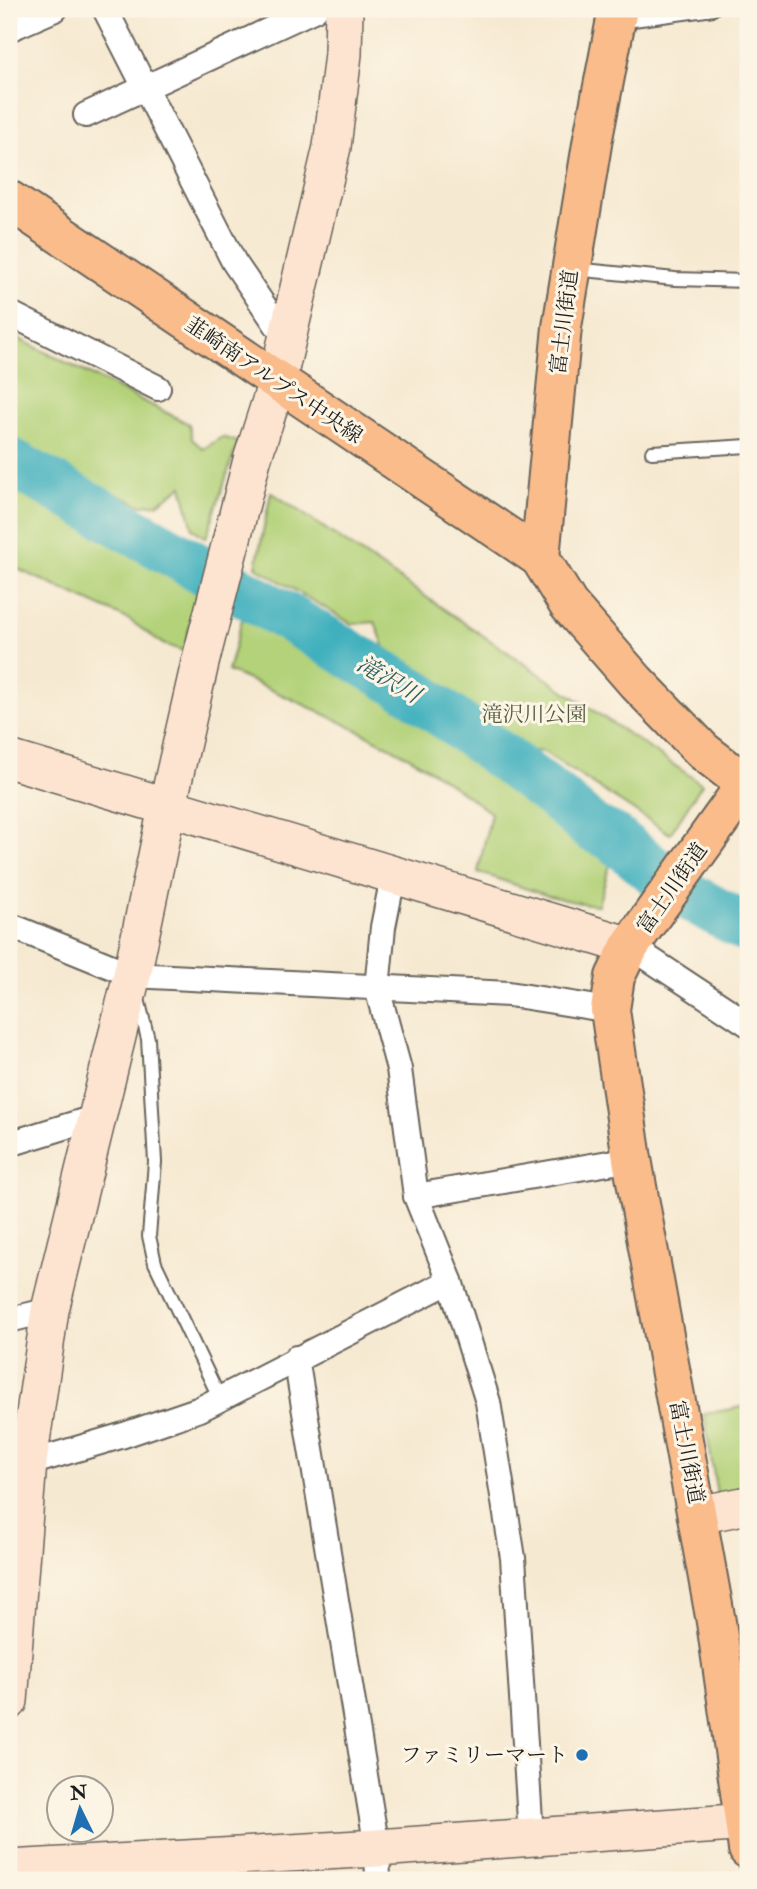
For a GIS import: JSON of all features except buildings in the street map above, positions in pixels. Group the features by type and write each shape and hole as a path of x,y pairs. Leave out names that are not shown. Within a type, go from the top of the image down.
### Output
{"main road":[{"name":"富士川街道","path":"616,16 562,327 540,558 568,604 636,682 742,790 640,931 615,977 610,1010 632,1158 698,1515 747,1831"},
{"name":"韮崎南アルプス中央線","path":"9,200 540,558"}],"street":[{"path":"9,29 55,9"},
{"path":"105,9 234,262 287,340"},
{"path":"86,115 315,9"},
{"path":"9,1701 19,1466 50,1310 132,975 200,663 252,460 277,382 332,147 344,9"},
{"path":"9,313 158,388"},
{"path":"9,759 393,877 640,931 748,1024"},
{"path":"393,877 383,927 377,988 399,1069 416,1196 450,1281 488,1402 513,1559 531,1836"},
{"path":"9,925 132,975 509,995 610,1010"},
{"path":"9,1144 97,1117"},
{"path":"416,1196 632,1158"},
{"path":"19,1466 200,1409 450,1281"},
{"path":"9,1320 50,1310"},
{"path":"296,1358 377,1864"},
{"path":"698,1515 748,1505"},
{"path":"9,1870 377,1864 531,1836 747,1831"}],"lane":[{"path":"616,16 713,9"},
{"path":"571,268 675,279 748,281"},
{"path":"652,452 748,446"},
{"path":"132,975 148,1039 155,1162 149,1236 155,1263 219,1399"}],"green space":[{"path":"9,334 189,424 192,439 203,449 222,437 238,442 206,538 193,529 182,486 157,504 141,505 97,486 9,437"},
{"path":"9,485 199,585 184,651 163,644 128,619 9,565"},
{"name":"滝沢川公園","path":"271,492 702,784 670,834 542,751 515,748 498,726 487,723 386,651 375,622 352,624 256,567"},
{"name":"滝沢川公園","path":"244,612 283,629 424,712 441,728 491,761 511,779 613,854 598,905 552,897 478,872 491,813 407,756 341,722 228,671"},
{"path":"748,1406 748,1480 741,1482 745,1502 719,1507 704,1414"}],"waterway":[{"name":"滝沢川","path":"9,461 287,617 414,692 556,797 592,828 611,836 681,892 748,929"}],"place":[{"name":"ファミリーマート","path":"582,1755"}]}
